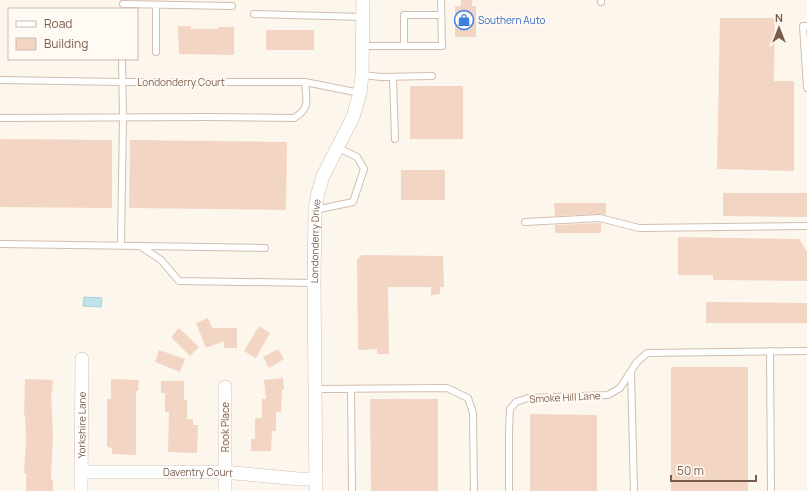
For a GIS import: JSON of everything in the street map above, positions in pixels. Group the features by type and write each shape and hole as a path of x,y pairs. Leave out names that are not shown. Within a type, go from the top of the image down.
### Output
{"street":[{"name":"Londonderry Drive","path":"316,485 314,283 315,210 318,192 323,176 353,117 360,92 364,18 363,0"},
{"name":"Yorkshire Lane","path":"81,491 82,359"},
{"name":"Rook Place","path":"225,387 225,491"},
{"name":"Daventry Court","path":"81,472 224,472 299,479 316,485"}],"lane":[{"path":"363,46 442,46 441,0"},
{"path":"123,4 232,6"},
{"path":"156,5 156,52"},
{"path":"254,14 364,18"},
{"path":"404,46 404,15 441,15"},
{"path":"807,26 803,26 807,88"},
{"path":"121,245 123,118 122,60"},
{"path":"362,76 432,76"},
{"path":"393,77 394,139"},
{"name":"Londonderry Court","path":"0,80 305,82 360,92"},
{"path":"0,118 294,118 302,113 306,106 305,82"},
{"path":"315,210 353,202 364,169 357,157 337,148"},
{"path":"524,222 600,218 639,228 807,226"},
{"path":"0,244 265,248"},
{"path":"140,246 161,260 179,281 314,283"},
{"path":"770,351 771,491"},
{"name":"Smoke Hill Lane","path":"510,491 510,409 516,402 528,398 608,395 620,388 637,362 647,353 807,351"},
{"path":"631,372 634,491"},
{"path":"316,389 447,388 468,398 473,413 474,491"},
{"path":"352,389 352,491"}],"water":[{"path":"84,297 102,298 101,307 83,306"}],"building":[{"path":"461,0 472,0 472,6 476,6 476,37 455,37 455,6 461,6"},
{"path":"720,18 775,18 774,81 794,81 794,171 717,169"},
{"path":"178,26 191,26 191,29 218,29 218,27 234,27 234,55 179,54"},
{"path":"266,30 314,30 314,50 266,50"},
{"path":"410,86 463,86 463,139 410,139"},
{"path":"0,139 112,140 112,208 0,207"},
{"path":"130,140 287,142 286,210 129,208"},
{"path":"401,170 445,170 445,200 401,200"},
{"path":"723,193 807,193 807,217 723,216"},
{"path":"554,203 606,203 606,215 555,216"},
{"path":"601,223 601,233 555,233 555,225"},
{"path":"678,237 799,239 807,252 807,281 713,280 713,275 678,275"},
{"path":"362,255 443,256 444,287 440,287 440,294 431,295 431,287 388,287 389,354 377,354 377,349 358,350 357,259"},
{"path":"706,302 807,303 807,323 706,323"},
{"path":"208,318 212,328 237,328 237,348 224,348 224,341 206,348 196,323"},
{"path":"259,326 270,333 256,358 244,351"},
{"path":"179,328 199,347 190,356 171,337"},
{"path":"278,349 284,359 269,368 263,357"},
{"path":"159,350 185,359 180,372 155,362"},
{"path":"671,367 748,367 748,491 671,491"},
{"path":"283,378 284,390 282,390 281,412 276,412 276,431 272,431 271,451 251,451 251,439 255,439 255,418 262,418 262,399 266,399 264,380"},
{"path":"25,379 53,380 51,393 53,433 51,480 53,480 53,491 26,491 26,473 24,473 26,440 24,415"},
{"path":"111,379 139,380 138,391 136,391 136,455 112,454 112,448 107,447 107,399 111,399"},
{"path":"161,381 184,381 184,400 187,400 187,419 193,419 193,425 198,425 197,453 168,452 169,412 165,412 165,393 161,393"},
{"path":"370,399 438,399 438,491 371,491"},
{"path":"530,414 597,415 597,491 530,491"}],"place":[{"name":"Southern Auto","path":"464,20"}]}
